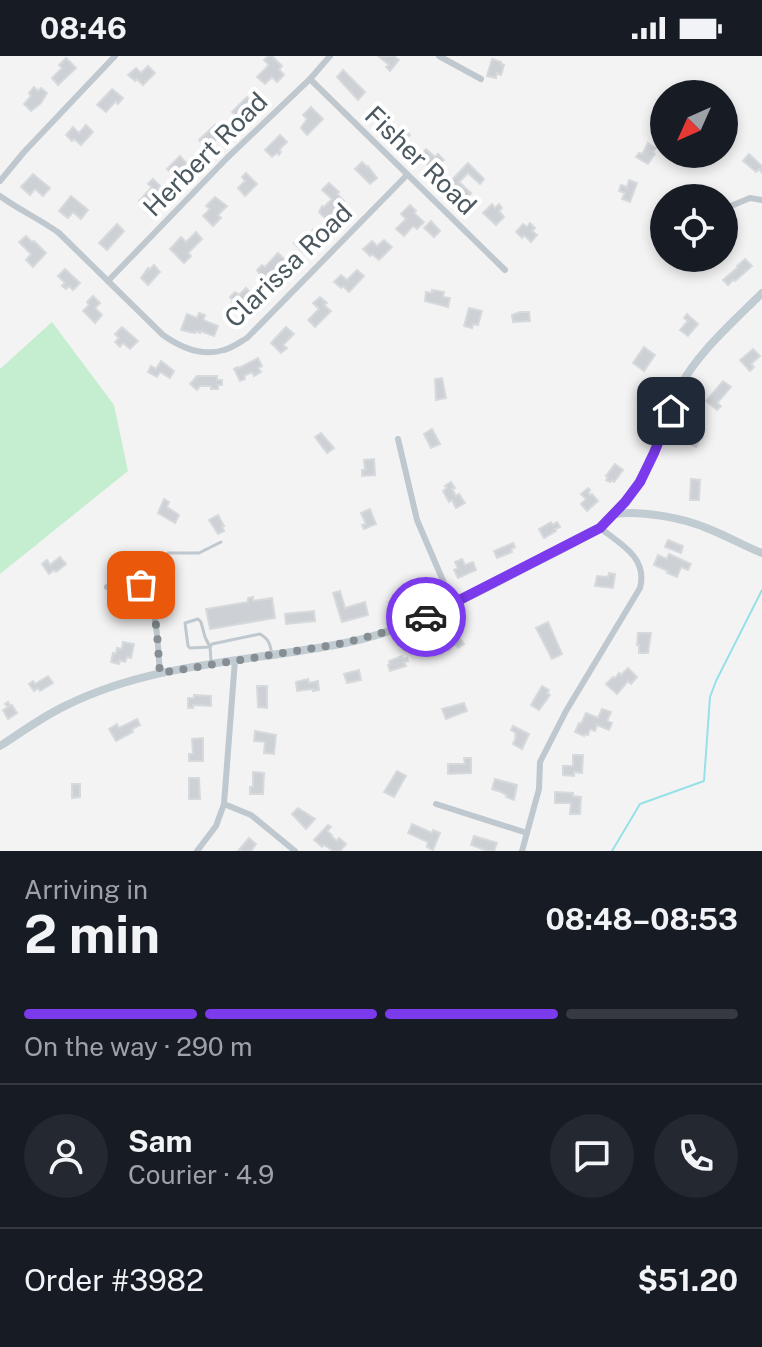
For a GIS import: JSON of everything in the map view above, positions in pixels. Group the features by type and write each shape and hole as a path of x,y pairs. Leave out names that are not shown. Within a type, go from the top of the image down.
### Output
{"main road":[{"path":"0,746 67,705 128,681 212,663 345,643 407,626 600,528 640,482 680,388 699,360 762,293"},
{"path":"614,514 646,514 705,527 762,553"}],"street":[{"path":"0,181 33,141 115,56"},
{"name":"Herbert Road","path":"108,281 330,56"},
{"path":"439,56 481,79"},
{"name":"Fisher Road","path":"310,79 505,270"},
{"name":"Clarissa Road","path":"0,196 59,233 178,346 194,351 224,351 247,338 407,175"},
{"path":"738,203 750,198 762,200"},
{"path":"398,439 417,520 453,604"},
{"path":"522,851 539,789 540,762 566,711 640,588 643,576 638,561 600,528"},
{"path":"107,587 129,580 139,584 148,595 153,609 160,673"},
{"path":"197,851 216,826 224,804 235,660"},
{"path":"224,804 251,815 295,851"},
{"path":"436,804 527,833"}],"lane":[{"path":"139,584 168,553 199,553 221,542"},
{"path":"212,663 210,647 201,622 198,619 185,623 190,648 210,647 217,641 260,634 270,642 272,654"}],"green space":[{"path":"52,322 114,405 128,471 0,574 0,369"}],"building":[{"path":"268,56 282,66 279,69 284,75 277,82 272,77 265,84 257,77 269,65 264,60"},
{"path":"378,56 394,56 399,60 390,71 386,67 389,65"},
{"path":"66,58 76,68 58,85 52,78 62,68 59,65"},
{"path":"492,59 504,65 501,75 497,73 496,78 487,76"},
{"path":"148,66 155,73 143,85 128,75 136,68 141,73"},
{"path":"343,70 365,92 358,100 337,77"},
{"path":"34,87 47,93 31,111 24,104"},
{"path":"112,89 123,98 106,112 97,105"},
{"path":"247,97 254,104 241,121 232,112"},
{"path":"311,107 323,119 307,135 301,128 307,119 303,115"},
{"path":"390,121 410,135 400,144 384,127"},
{"path":"86,125 93,132 81,145 66,135 73,127 79,133"},
{"path":"215,125 222,132 207,151 199,140"},
{"path":"280,135 287,142 279,150 279,155 277,153 272,157 265,150"},
{"path":"650,144 648,164 636,157"},
{"path":"426,149 444,160 432,172 419,156"},
{"path":"749,154 762,166 762,173 743,161"},
{"path":"180,156 186,163 193,156 200,162 188,174 182,169 175,176 167,169"},
{"path":"362,162 377,178 370,184 355,169"},
{"path":"468,163 484,179 480,184 468,173 459,182 471,193 465,200 448,184"},
{"path":"246,173 257,184 245,196 238,188 245,181 242,177"},
{"path":"33,174 50,188 43,196 35,189 30,195 21,187"},
{"path":"153,179 160,186 158,188 167,193 160,201 153,201 146,208 139,201 152,187 148,184"},
{"path":"629,180 637,183 630,202 622,199 625,193 619,191 621,185 627,187"},
{"path":"329,183 344,201 336,209 341,214 329,222 319,212 332,199 322,190"},
{"path":"71,196 88,210 81,219 73,212 68,218 59,211"},
{"path":"215,197 227,206 213,226 203,216 210,209 206,206"},
{"path":"492,204 495,208 499,204 502,208 499,211 504,217 496,225 483,213"},
{"path":"410,205 424,222 417,229 413,226 404,236 396,229 406,219 401,214"},
{"path":"431,221 440,231 434,237 424,228"},
{"path":"530,223 537,235 531,242 516,232 523,224 527,227"},
{"path":"117,224 124,231 107,250 99,243"},
{"path":"313,230 320,237 303,252 294,243"},
{"path":"196,232 202,239 188,253 191,256 184,263 170,249 181,237 186,242"},
{"path":"26,236 46,253 33,267 26,260 31,254 19,242"},
{"path":"384,240 392,247 379,260 363,249 372,241 377,246"},
{"path":"278,253 291,266 285,272 279,267 274,273 279,278 272,285 257,270 262,265 265,267"},
{"path":"745,259 752,266 728,285 723,280 732,272 738,272 738,265"},
{"path":"154,265 160,272 148,285 141,278"},
{"path":"65,269 80,283 73,290 62,286 65,283 58,276"},
{"path":"357,270 364,276 349,292 334,282 341,275 347,280"},
{"path":"246,288 253,295 246,302 251,307 243,315 231,304 233,301 230,297 235,292 239,295"},
{"path":"432,290 444,292 443,297 450,298 448,307 425,301 426,292 432,293"},
{"path":"93,296 100,303 95,308 102,315 95,323 83,311"},
{"path":"320,297 331,311 315,327 308,320 319,309 313,303"},
{"path":"469,308 482,311 478,325 473,324 472,328 464,326"},
{"path":"529,312 530,321 513,322 512,315"},
{"path":"199,313 205,315 203,320 218,326 214,336 200,331 181,330 187,314 197,318"},
{"path":"687,314 698,324 688,336 680,330 688,321 684,318"},
{"path":"122,327 138,341 130,349 123,343 120,347 115,342 119,338 115,334"},
{"path":"286,327 294,334 283,345 287,348 281,353 271,343"},
{"path":"644,347 655,355 644,371 633,363"},
{"path":"753,349 760,356 751,364 754,367 750,371 740,360"},
{"path":"258,358 261,372 254,376 252,372 240,381 234,369"},
{"path":"161,361 174,371 170,378 160,372 157,377 148,372 151,366 156,369"},
{"path":"197,376 217,376 217,380 222,380 222,385 218,385 218,389 200,386 197,390 190,384"},
{"path":"442,378 446,398 436,400 435,379"},
{"path":"723,381 731,387 717,403 721,406 717,410 706,401"},
{"path":"432,429 440,444 431,448 424,434"},
{"path":"695,431 702,435 696,447 688,443"},
{"path":"321,433 334,448 327,453 315,437"},
{"path":"374,459 375,475 362,476 364,460"},
{"path":"615,464 623,470 614,482 610,482 606,476"},
{"path":"691,479 700,480 699,500 690,500"},
{"path":"451,482 456,496 459,494 465,503 456,508 443,491"},
{"path":"588,488 588,493 598,501 587,511 581,504 586,499 581,494"},
{"path":"164,499 169,502 167,507 179,515 175,523 158,513"},
{"path":"370,509 376,524 364,529 362,525 366,524 361,513"},
{"path":"218,515 224,531 218,534 209,520"},
{"path":"551,522 553,525 557,522 560,527 544,538 539,529"},
{"path":"668,540 683,546 681,553 665,547"},
{"path":"513,543 515,547 511,549 512,552 497,558 494,551"},
{"path":"669,554 691,564 688,570 681,567 677,577 654,565 658,555 667,559"},
{"path":"60,557 66,564 49,574 42,564 47,560 50,565"},
{"path":"462,559 465,565 473,562 476,570 458,578 454,570 458,568 455,562"},
{"path":"609,573 615,574 613,588 595,586 597,576 608,577"},
{"path":"430,584 434,592 416,601 410,587 414,585 416,591"},
{"path":"340,591 345,608 365,602 368,615 342,622 333,593"},
{"path":"253,597 253,601 272,598 275,618 210,629 206,609 248,602 248,598"},
{"path":"314,611 315,621 286,624 285,614"},
{"path":"548,622 562,654 552,659 536,628"},
{"path":"455,632 464,644 458,648 455,644 448,650 442,642"},
{"path":"638,633 651,633 648,653 639,653"},
{"path":"123,642 134,644 131,658 127,657 125,662 120,660 119,664 111,662 113,653 116,654 117,648 122,649"},
{"path":"402,656 403,659 407,658 408,661 404,662 406,666 390,671 389,661"},
{"path":"628,668 637,677 631,684 628,681 617,694 606,684"},
{"path":"359,670 361,680 347,683 344,674"},
{"path":"48,676 53,683 40,691 38,688 34,691 29,684 33,681 35,684"},
{"path":"308,679 309,683 318,681 319,690 297,691 296,682"},
{"path":"257,686 267,686 267,708 258,707"},
{"path":"542,686 549,690 547,693 550,695 539,710 531,705"},
{"path":"194,695 211,696 211,706 193,705 193,708 188,708 188,698 194,698"},
{"path":"8,702 17,713 8,719 3,710 8,707 5,704"},
{"path":"464,703 467,711 446,719 442,709"},
{"path":"602,709 611,712 607,721 612,723 609,730 597,725 595,731 590,729 588,735 575,732 586,713 598,718"},
{"path":"137,719 140,725 116,741 109,729 117,724 119,728"},
{"path":"513,726 529,734 522,749 513,744 516,733 511,730"},
{"path":"255,731 276,735 274,754 264,753 265,742 254,741"},
{"path":"203,738 203,761 189,761 189,754 193,754 192,739"},
{"path":"573,755 583,755 582,773 563,775 563,766 573,766"},
{"path":"464,758 471,758 471,773 448,774 448,764 465,764"},
{"path":"397,771 406,776 394,797 384,792"},
{"path":"253,772 264,773 263,794 250,794"},
{"path":"189,778 199,778 200,799 189,799"},
{"path":"495,779 517,785 514,800 492,789"},
{"path":"72,784 80,784 80,797 72,798"},
{"path":"555,792 573,793 573,796 581,797 580,814 570,814 571,803 555,803"},
{"path":"298,808 315,819 306,829 292,814"},
{"path":"412,824 432,833 433,830 440,833 433,850 427,847 428,842 408,833"},
{"path":"328,825 331,827 327,831 331,836 346,844 340,851 322,847 314,840"},
{"path":"474,836 497,843 494,851 471,845"},
{"path":"249,838 256,844 251,851 238,851"}],"waterway":[{"path":"612,851 640,804 704,781 710,697 762,590"}],"way so far":[{"path":"141,585 153,609 160,673 345,643 407,626 426,617"}],"route":[{"path":"426,617 600,528 640,482 671,411"}]}
